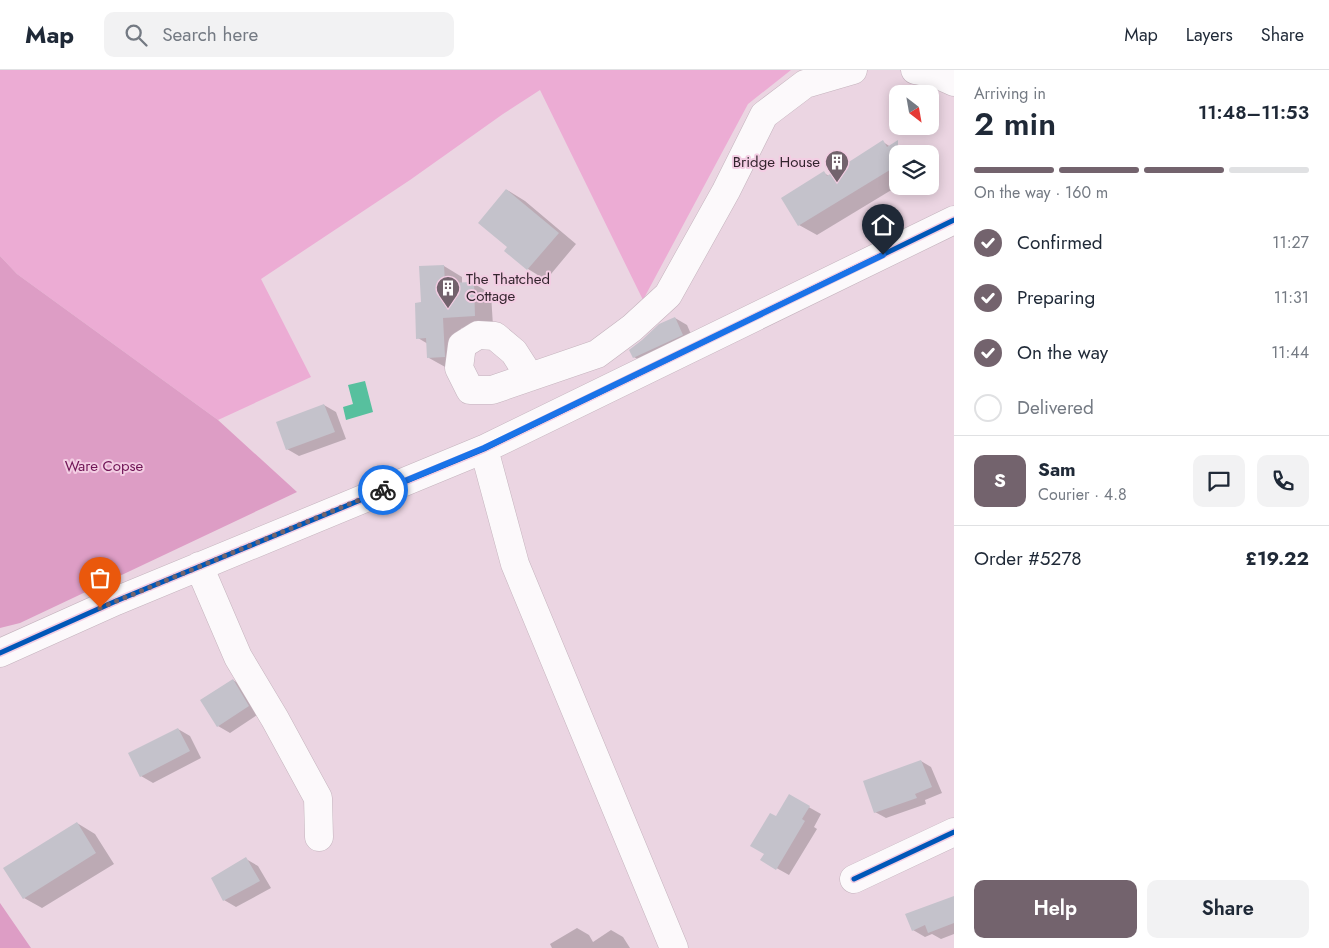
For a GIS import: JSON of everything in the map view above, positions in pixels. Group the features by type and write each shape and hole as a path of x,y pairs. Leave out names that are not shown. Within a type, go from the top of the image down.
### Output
{"street":[{"path":"530,377 597,354 632,328 668,295 726,191 764,115 805,84 853,70"},
{"path":"915,70 936,74 954,82"},
{"path":"0,653 116,601 484,448 954,220"},
{"path":"484,448 515,564 674,948"},
{"path":"199,566 238,657 275,719 318,798 320,837"},
{"path":"854,879 954,832"}],"shaded area":[{"path":"0,70 791,70 748,104 643,300 540,90 410,180 261,279 311,377 218,420 17,274 0,256"},
{"path":"365,381 373,412 346,420 343,407 353,404 348,385"}],"green space":[{"name":"Ware Copse","path":"0,256 17,274 218,420 297,492 20,623 0,628"},
{"path":"0,903 31,948 0,948"}],"building":[{"name":"Bridge House","path":"883,140 887,147 889,146 889,170 798,226 781,198 824,171 827,176"},
{"name":"Bridge House","path":"898,140 898,145 890,145"},
{"path":"506,189 559,233 527,270 504,251 507,247 478,223"},
{"name":"The Thatched Cottage","path":"444,265 445,283 474,282 475,316 443,318 445,357 427,358 426,338 416,339 415,303 421,302 419,266"},
{"path":"675,317 683,335 633,358 629,350 659,324"},
{"path":"324,404 335,432 286,450 276,422"},
{"path":"233,679 249,706 217,727 200,700"},
{"path":"178,728 190,751 140,777 128,753"},
{"path":"921,760 932,787 915,794 917,798 874,813 863,781"},
{"path":"789,794 810,806 802,819 805,821 776,870 760,860 764,854 750,846 770,813 776,816"},
{"path":"77,822 96,853 23,899 3,868"},
{"path":"246,857 260,881 223,901 211,878"},
{"path":"954,896 954,923 928,933 925,925 912,931 905,914"}],"cycle path":[{"path":"0,653 116,601 484,449 954,220"},
{"path":"854,879 954,832"}],"way so far":[{"path":"100,608 383,490"}],"place":[{"name":"Bridge House","path":"837,183"},
{"name":"The Thatched Cottage","path":"448,309"}],"route":[{"path":"383,490 484,448 883,255"}]}
